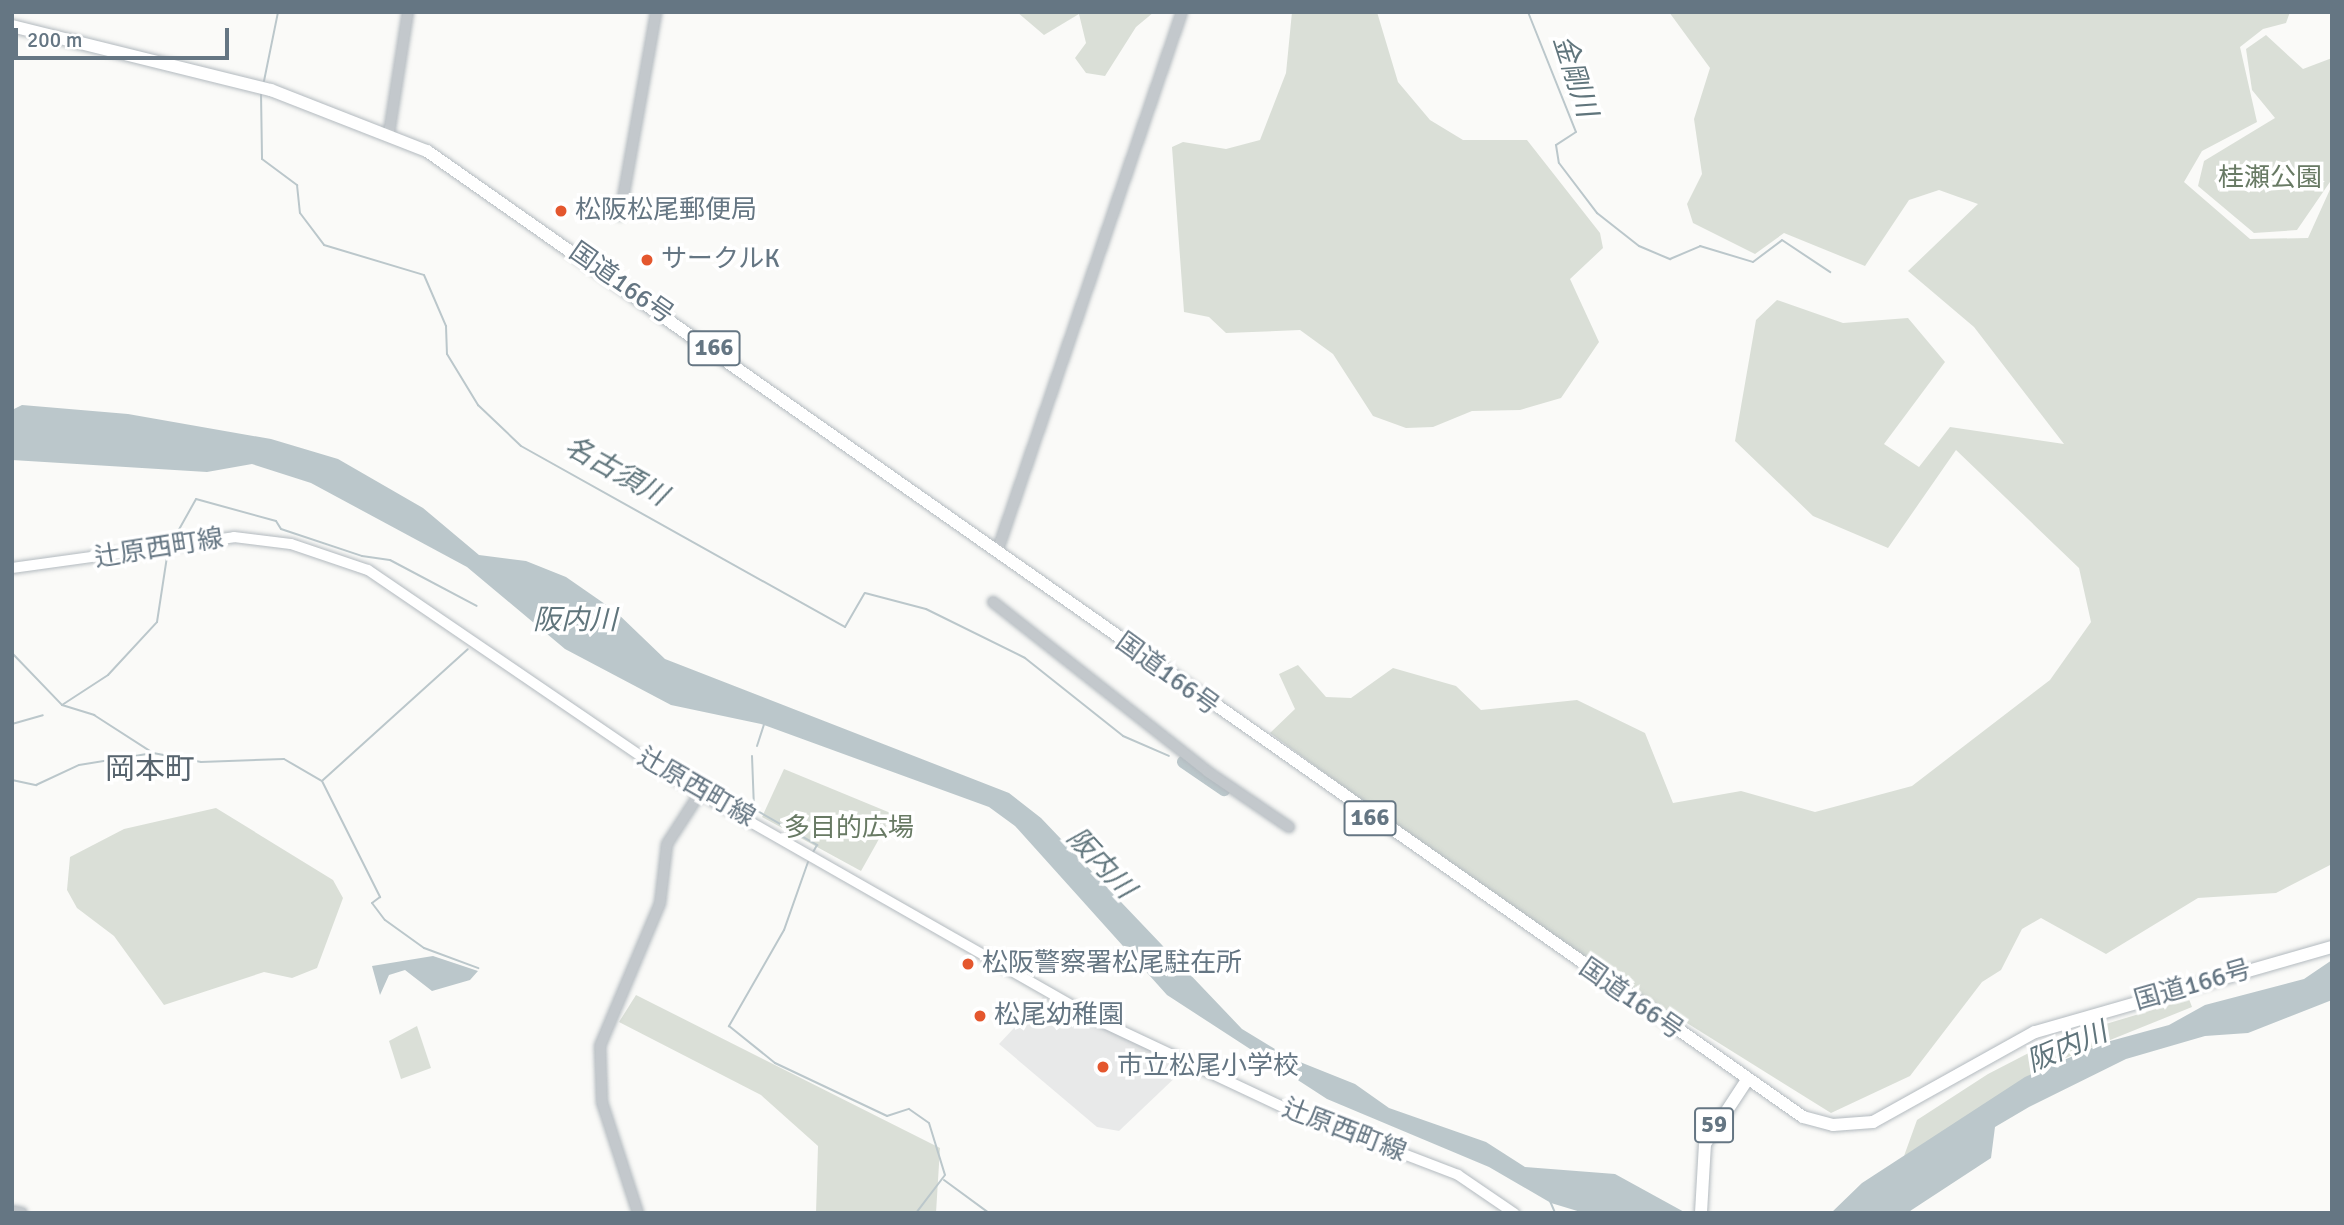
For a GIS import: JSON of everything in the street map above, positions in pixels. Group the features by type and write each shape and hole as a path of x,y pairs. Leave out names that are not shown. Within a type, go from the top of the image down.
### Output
{"main road":[{"name":"国道166号","path":"12,26 271,90 389,133 427,151 609,269 1203,701 1747,1080 1819,1123 1873,1122 2035,1032 2332,947"},
{"name":"辻原西町線","path":"12,568 172,542 275,541 368,570 700,793 1100,1021 1289,1110 1458,1175 1514,1213"},
{"name":"59","path":"1701,1213 1700,1178 1705,1144 1747,1080"}],"street":[{"path":"389,133 408,12"},
{"path":"620,215 656,12"},
{"path":"998,550 1182,12"},
{"path":"993,602 1208,772 1289,827"},
{"path":"638,1213 602,1102 600,1046 660,903 667,844 700,793"},
{"path":"12,1210 22,1213"}],"shaded area":[{"name":"市立松尾小学校","path":"1043,997 1179,1062 1182,1071 1119,1131 1097,1127 999,1044"}],"green space":[{"path":"1017,12 1154,12 1136,27 1105,76 1086,73 1075,58 1086,43 1079,14 1044,35"},
{"path":"1292,12 1377,12 1398,82 1430,120 1463,140 1527,140 1600,233 1603,248 1570,279 1599,342 1561,398 1520,410 1472,411 1433,427 1406,428 1373,416 1333,354 1300,330 1226,333 1209,317 1184,312 1172,147 1183,142 1226,149 1260,140 1286,73"},
{"path":"1669,12 2290,12 2286,23 2263,29 2240,47 2257,122 2202,151 2184,182 2250,239 2308,238 2332,185 2332,864 2276,893 2198,898 2106,954 2041,918 2022,929 2001,970 1982,982 1910,1076 1831,1113 1546,935 1270,733 1295,709 1279,674 1298,665 1326,697 1351,698 1393,668 1456,686 1481,710 1577,700 1645,733 1673,803 1741,791 1815,812 1912,786 2050,680 2091,622 2079,568 1956,450 1888,548 1813,516 1735,441 1756,320 1777,300 1843,323 1908,318 1945,362 1884,444 1919,467 1950,427 2064,444 1974,327 1908,271 1978,204 1939,190 1909,200 1865,266 1784,233 1755,254 1693,223 1687,204 1702,174 1694,119 1710,68"},
{"name":"桂瀬公園","path":"2266,35 2303,69 2332,58 2332,179 2297,230 2254,233 2198,186 2204,161 2275,118 2252,90 2246,49"},
{"name":"多目的広場","path":"784,769 893,814 861,871 762,817"},
{"path":"216,808 333,880 343,898 317,968 292,978 264,972 164,1005 114,936 77,908 67,890 70,857 124,829"},
{"path":"636,995 940,1148 936,1213 816,1213 818,1146 761,1095 619,1022"},
{"path":"2189,999 2192,1007 2063,1059 1904,1156 1917,1120 1988,1074 2056,1039"},
{"path":"417,1026 431,1068 401,1079 389,1041"}],"water":[{"name":"阪内川","path":"22,405 128,414 271,439 338,459 423,508 479,555 526,561 566,577 615,611 665,659 1009,793 1041,818 1242,1029 1290,1058 1355,1084 1389,1108 1486,1142 1525,1167 1615,1174 1686,1213 1584,1213 1551,1203 1489,1167 1327,1099 1167,995 1015,826 989,807 761,724 671,705 565,649 467,567 311,483 252,464 207,472 12,460 12,410"},
{"path":"433,956 478,971 470,980 432,991 405,970 389,975 380,995 372,966"},
{"name":"阪内川","path":"2332,960 2332,1000 2248,1033 2205,1036 2126,1059 2029,1107 1995,1127 1991,1158 1907,1213 1831,1213 1862,1183 2025,1077 2103,1043 2169,1025 2205,1005 2304,979"}],"waterway":[{"name":"名古須川","path":"264,81 278,12"},
{"name":"金剛川","path":"1528,12 1576,132 1556,145 1559,163 1597,213 1639,246 1670,259 1700,246 1753,262 1782,240 1830,272"},
{"name":"名古須川","path":"261,93 262,159 297,185 300,213 324,245 424,275 446,326 447,354 478,405 521,446 845,627 865,593 926,609 1025,658 1123,736 1169,756"},
{"path":"172,542 196,499 276,521 281,529 362,556 390,560 477,606"},
{"path":"62,705 108,675 157,622 168,550"},
{"path":"323,780 468,649"},
{"path":"12,653 62,705 94,715 153,753"},
{"path":"12,724 43,715"},
{"path":"757,746 764,724"},
{"path":"12,780 36,785 79,765 153,753 201,762 284,759 322,781 380,897 372,903 385,920 424,948 478,968"},
{"path":"752,756 754,809 817,845 812,854"},
{"name":"名古須川","path":"1183,762 1224,790"},
{"path":"808,862 784,930 729,1026 775,1063 887,1116 909,1109 929,1123 945,1175 916,1213"},
{"path":"944,1180 989,1213"},
{"path":"1550,1201 1555,1213"}],"place":[{"name":"松阪松尾郵便局","path":"561,211"},
{"name":"サークルK","path":"647,260"},
{"name":"松阪警察署松尾駐在所","path":"968,964"},
{"name":"松尾幼稚園","path":"980,1016"},
{"name":"市立松尾小学校","path":"1103,1067"}],"district":[{"name":"岡本町","path":"150,770"}]}
